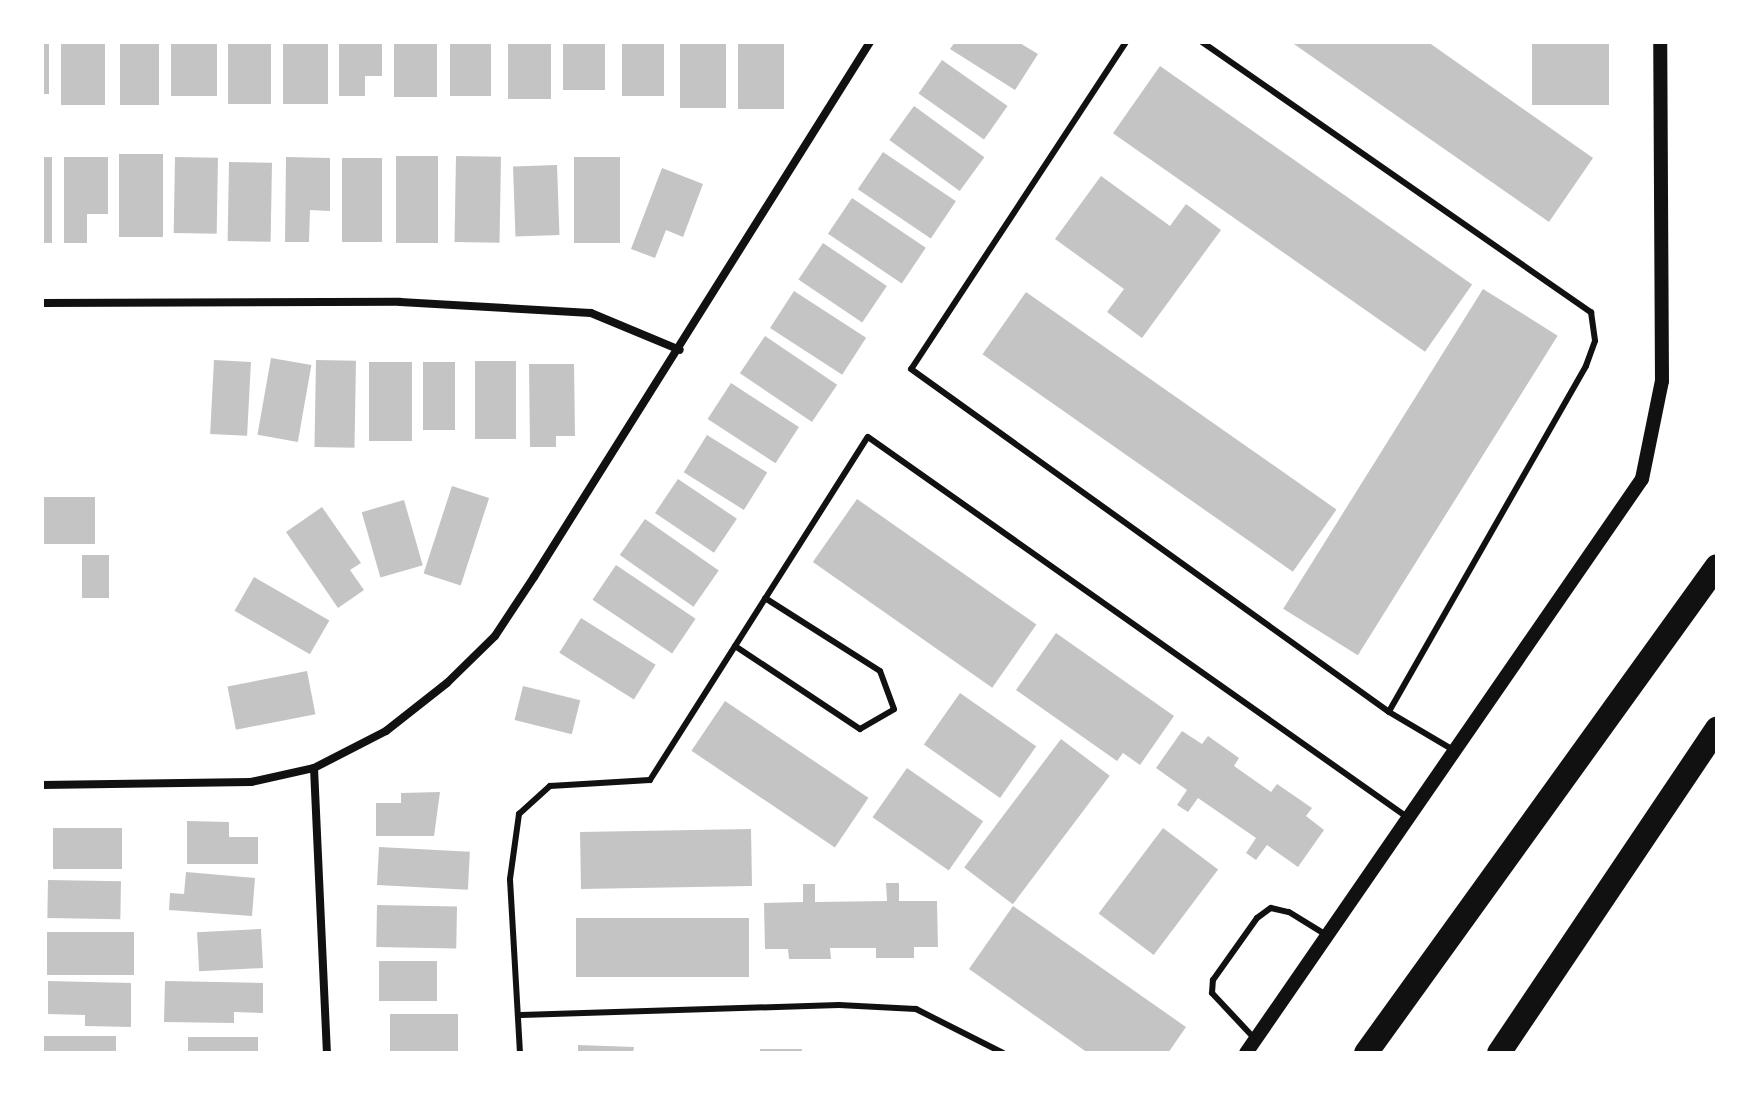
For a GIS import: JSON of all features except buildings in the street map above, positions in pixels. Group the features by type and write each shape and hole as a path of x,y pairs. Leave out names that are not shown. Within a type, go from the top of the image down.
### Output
{"highway":[{"path":"1366,1053 1717,566"},
{"path":"1499,1053 1717,728"}],"street":[{"path":"42,785 251,782 314,768 386,731 447,683 495,636 680,350 870,42"},
{"path":"1246,1053 1642,479 1662,381 1660,42"},
{"path":"42,303 400,302 591,313 680,350"},
{"path":"314,768 327,1053"}],"lane":[{"path":"1126,42 911,369 1389,712 1455,751"},
{"path":"1202,42 1591,312 1595,341 1586,366 1389,712"},
{"path":"520,1053 521,1015 510,879 519,814 550,786 650,780 868,437 1409,818"},
{"path":"735,646 860,729 894,709 880,671 765,598"},
{"path":"1255,1039 1212,993 1213,980 1257,918 1271,908 1289,912 1328,936"},
{"path":"521,1015 839,1005 916,1009 1003,1053"}]}
